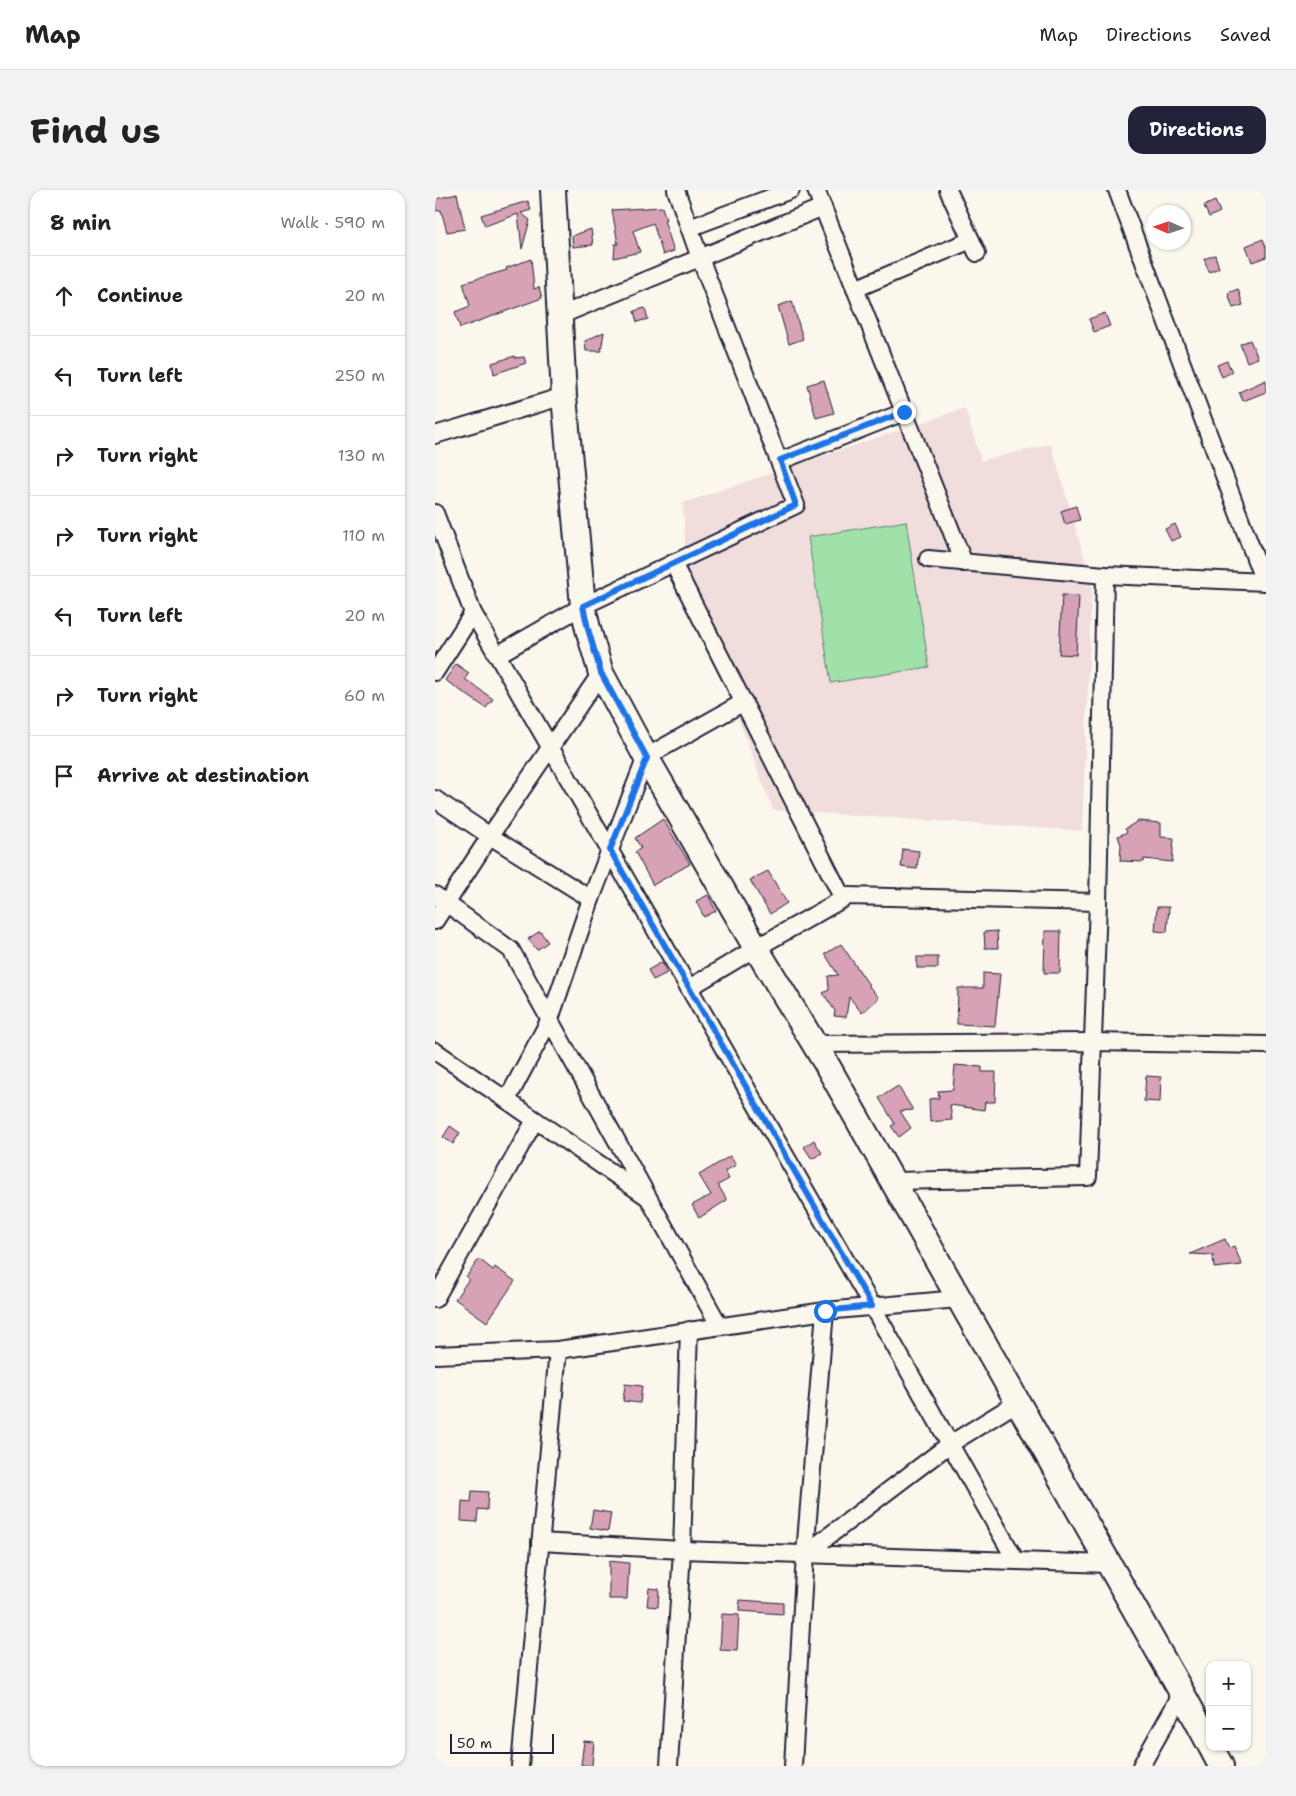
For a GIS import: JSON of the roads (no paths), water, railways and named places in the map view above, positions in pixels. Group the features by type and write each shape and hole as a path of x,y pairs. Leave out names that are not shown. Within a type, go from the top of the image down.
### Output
{"street":[{"path":"553,190 563,396 583,606 601,673 647,758 756,948 893,1181 1206,1738"},
{"path":"497,655 583,606 796,505 700,258 676,190"},
{"path":"689,228 791,190"},
{"path":"815,190 964,562"},
{"path":"855,289 974,247 948,190"},
{"path":"928,559 1105,575 1265,582 1117,190"},
{"path":"559,316 823,207"},
{"path":"435,435 563,396"},
{"path":"780,460 904,412"},
{"path":"435,513 473,613 872,1306 1016,1561"},
{"path":"673,563 843,899"},
{"path":"893,1181 1088,1177 1098,902 1105,575"},
{"path":"435,672 473,613"},
{"path":"435,921 441,899 490,836 601,673"},
{"path":"507,1100 550,1019 591,899 647,758 743,702"},
{"path":"435,799 591,899"},
{"path":"689,988 848,896 1098,902"},
{"path":"441,899 511,950 719,1325"},
{"path":"814,1044 1093,1042 1266,1045"},
{"path":"435,1051 650,1199"},
{"path":"435,1298 535,1120"},
{"path":"435,1355 558,1350 825,1311 958,1299"},
{"path":"793,1766 805,1554 825,1311"},
{"path":"669,1766 682,1550 689,1330"},
{"path":"520,1766 558,1350"},
{"path":"805,1554 950,1444 1018,1402"},
{"path":"540,1542 682,1550 1109,1564"},
{"path":"1141,1766 1182,1693"},
{"path":"1213,1751 1221,1766"}]}
